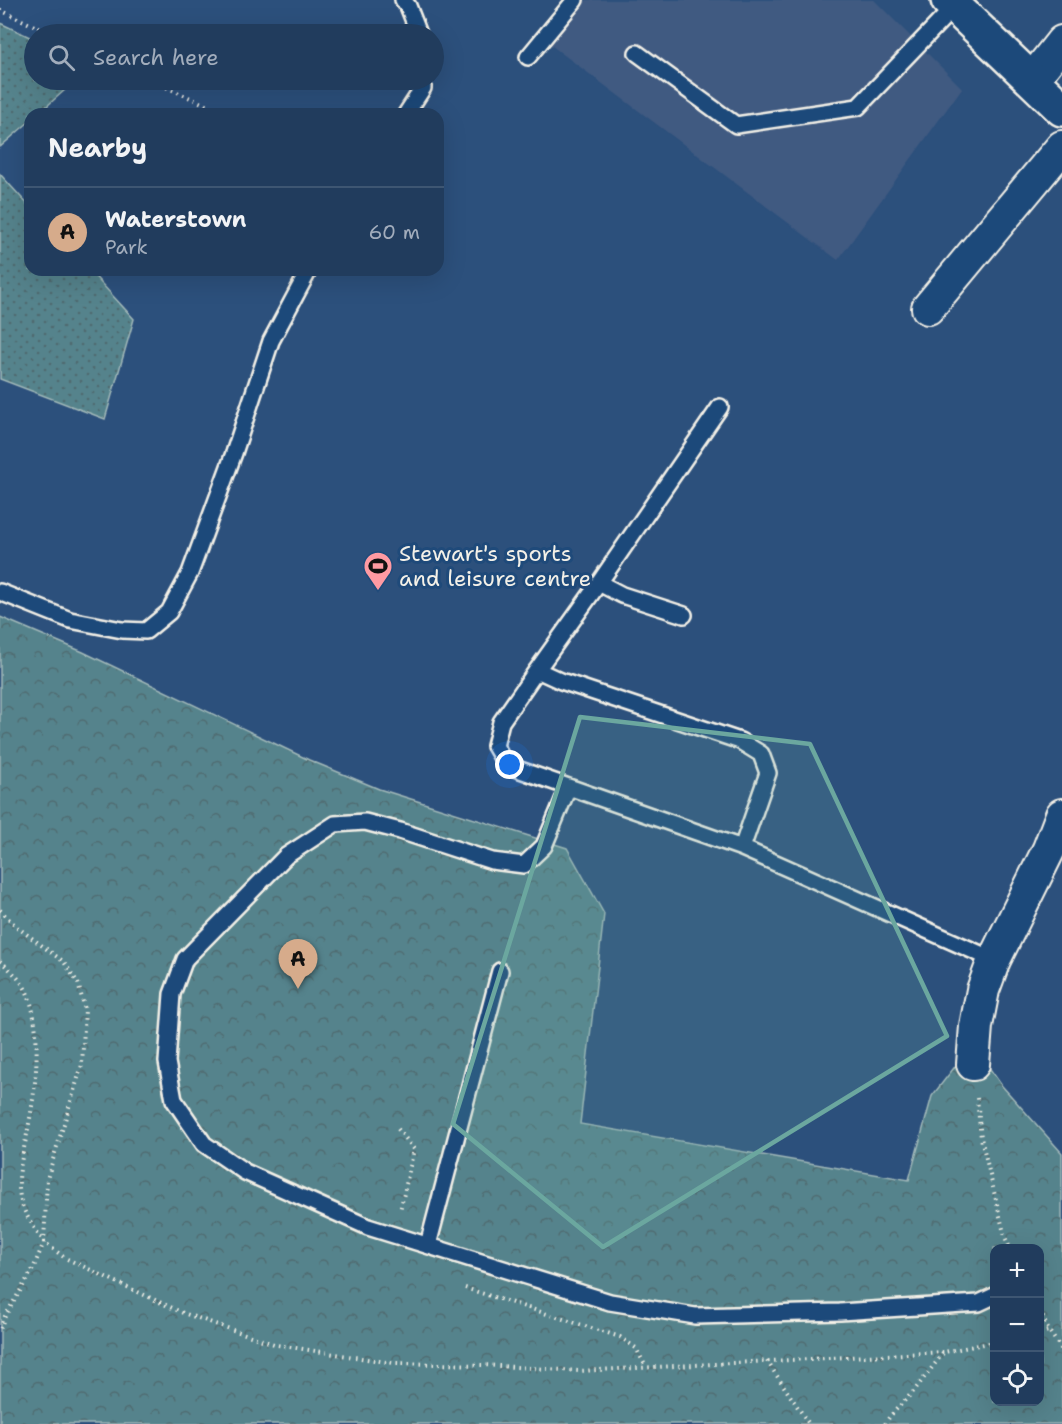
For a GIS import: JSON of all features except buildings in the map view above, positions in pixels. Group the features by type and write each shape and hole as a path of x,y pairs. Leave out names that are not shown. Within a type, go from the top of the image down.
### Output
{"street":[{"path":"951,3 1062,109"},
{"path":"1032,80 1062,42"},
{"path":"928,308 1062,147"},
{"path":"973,1064 976,1026 983,990 994,960 1049,849 1062,815"}],"lane":[{"path":"403,0 415,24"},
{"path":"528,57 575,0"},
{"path":"637,53 736,125 858,106 951,3"},
{"path":"410,108 422,90"},
{"path":"0,592 70,620 122,630 146,631 169,612 190,573 234,453 271,341 306,276"},
{"path":"720,407 501,722 495,746 506,765 742,848 994,960"},
{"path":"599,583 622,595 684,615"},
{"path":"537,670 561,681 740,741 760,754 768,773 742,848"},
{"path":"568,788 544,846 524,865 492,861 365,822 335,824 286,856 185,959 172,994 167,1062 174,1100 204,1144 245,1172 368,1227 610,1302 695,1316 840,1312 979,1303 990,1298"},
{"path":"428,1245 500,971"}],"path":[{"path":"0,10 30,24"},
{"path":"172,90 210,108"},
{"path":"0,910 17,927 64,962 78,983 85,1010 82,1065 47,1179 44,1242 33,1269 4,1318 0,1330"},
{"path":"0,960 27,990 35,1022 37,1064 29,1126 20,1170 20,1196 24,1212 44,1242 65,1258 183,1313 277,1345 393,1363 484,1365 579,1371 944,1352 990,1343"},
{"path":"973,1064 981,1138 1005,1238 1009,1244"},
{"path":"1044,1320 1062,1350"},
{"path":"1044,1332 1049,1331"},
{"path":"885,1424 944,1352"},
{"path":"766,1360 809,1424"}],"highlighted area":[{"path":"580,717 810,744 947,1036 603,1247 453,1124"}],"shaded area":[{"path":"564,0 874,0 962,88 838,260 536,34"}],"green space":[{"path":"0,23 24,34 24,90 65,90 45,108 24,108 24,126 0,147"},
{"path":"0,174 24,200 24,276 95,276 134,319 105,419 0,379"},
{"path":"0,617 83,652 309,760 379,789 567,848 604,914 580,1124 909,1180 932,1096 957,1064 988,1066 1002,1086 1062,1153 1062,1424 0,1424"}],"place":[{"name":"Stewart's sports and leisure centre","path":"378,592"},
{"name":"Waterstown","path":"298,989"}]}
